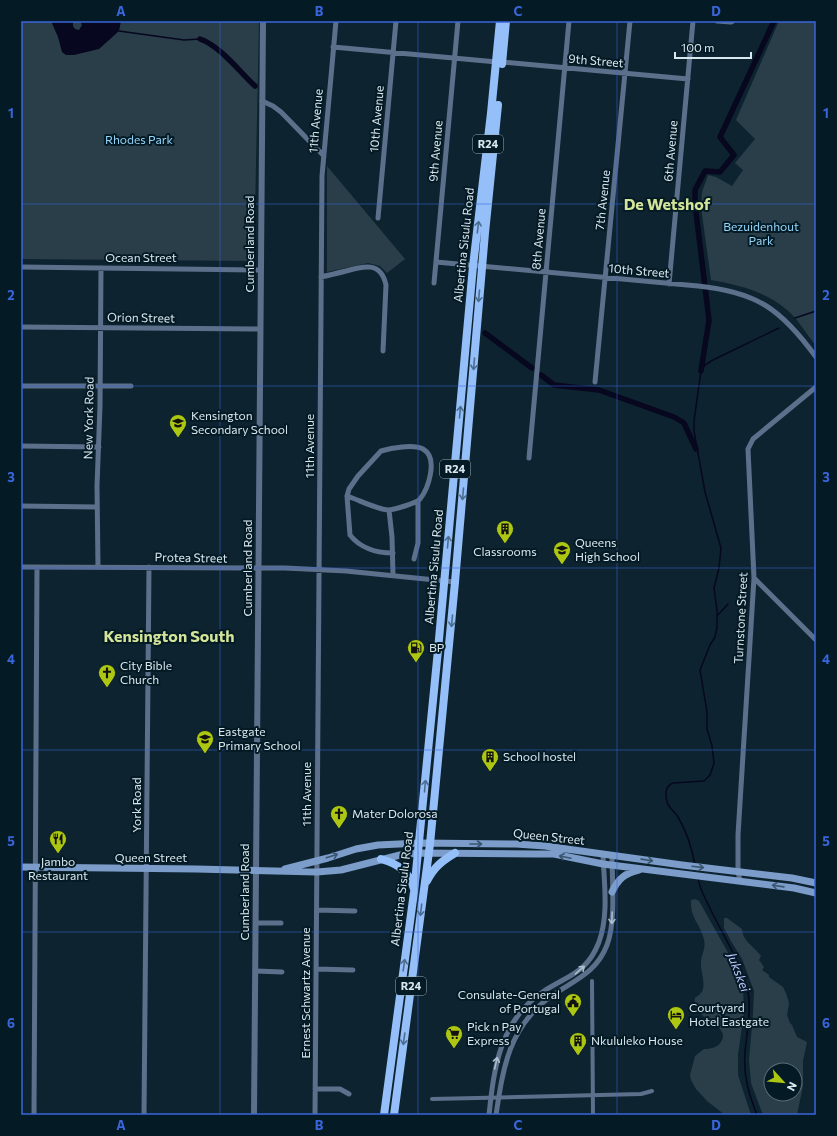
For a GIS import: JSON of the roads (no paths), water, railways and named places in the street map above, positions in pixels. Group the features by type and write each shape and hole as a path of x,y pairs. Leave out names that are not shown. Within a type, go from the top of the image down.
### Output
{"main road":[{"name":"Albertina Sisulu Road","path":"394,1115 430,844 455,582 500,62 500,21"},
{"name":"Albertina Sisulu Road","path":"384,1115 420,843 473,266 506,21"},
{"name":"Queen Street","path":"281,870 364,847 420,843 528,845 792,878 816,883"},
{"name":"Queen Street","path":"21,867 281,870 292,872 317,872 341,870 400,855 429,852 549,854 603,864 740,880 794,888 816,893"},
{"path":"424,888 434,868 442,861 456,853"},
{"path":"382,859 397,865 405,871 412,883 414,892"},
{"path":"612,892 617,881 621,877 629,872 643,869"}],"street":[{"name":"Cumberland Road","path":"254,1115 263,21"},
{"name":"11th Avenue","path":"317,872 323,155 336,21"},
{"name":"10th Avenue","path":"378,218 396,21"},
{"name":"9th Avenue","path":"434,283 458,21"},
{"name":"8th Avenue","path":"529,458 569,21"},
{"name":"7th Avenue","path":"595,382 630,21"},
{"name":"6th Avenue","path":"669,284 693,21"},
{"path":"716,21 733,21"},
{"name":"9th Street","path":"333,47 688,79"},
{"path":"262,101 281,112 323,155"},
{"name":"10th Street","path":"436,262 705,287 736,292 760,302 786,320 816,357"},
{"path":"321,277 365,266 373,267 382,275 386,285 383,351"},
{"name":"Ocean Street","path":"21,267 261,270"},
{"name":"New York Road","path":"98,567 97,486 99,447 101,268"},
{"name":"Orion Street","path":"21,327 260,328"},
{"path":"21,386 131,386"},
{"name":"Turnstone Street","path":"740,880 738,871 738,827 754,578 747,455 748,446 758,435 816,387"},
{"path":"21,446 99,447"},
{"path":"393,553 374,552 351,537 349,532 347,496 349,489 358,476 381,451 415,447 426,451 429,455 430,479 427,488 418,501 418,543 414,559"},
{"path":"347,496 389,510 418,501"},
{"path":"21,506 97,507"},
{"path":"389,510 393,553 393,575"},
{"name":"Protea Street","path":"21,566 319,570 393,575 455,582"},
{"path":"34,1115 38,567"},
{"name":"York Road","path":"144,1115 149,567"},
{"path":"754,578 816,640"},
{"path":"489,1115 496,1063 504,1039 523,1010 544,991 580,970 586,964 599,942 604,921 605,892 603,854"},
{"path":"496,1115 501,1084 509,1051 517,1033 526,1020 550,997 592,969 602,955 608,941 611,928 612,855"},
{"name":"Ernest Schwartz Avenue","path":"315,1115 317,872"},
{"path":"317,910 355,911"},
{"path":"256,923 281,923"},
{"path":"316,969 353,970"},
{"path":"256,971 282,972"},
{"path":"592,981 593,1115"},
{"path":"493,1083 501,1084"},
{"path":"315,1089 340,1089 349,1094"},
{"path":"432,1099 593,1096 641,1094 652,1091"}],"waterway":[{"path":"701,371 709,320 695,204 695,190 705,171 720,172 734,155 720,137 774,21"},
{"path":"119,31 184,40 200,39"},
{"path":"200,39 215,47 255,86"},
{"path":"795,318 816,311"},
{"path":"695,865 687,834 678,817 670,808 666,799 666,793 668,786 673,783 704,781 710,775 714,763 712,746 707,729 707,712 700,670 710,645 715,637 717,627 717,610 714,588 719,568 721,548 705,492 694,431 701,371 705,365 713,360 779,328"},
{"path":"485,333 532,368"},
{"path":"541,375 554,385 599,390 674,417 684,423 696,449"},
{"path":"717,616 728,604"},
{"name":"Jukskei","path":"698,878 703,895 741,969 748,992 749,1014 745,1069 749,1092 757,1115"}],"place":[{"name":"Kensington Secondary School","path":"178,438"},
{"name":"Classrooms","path":"505,544"},
{"name":"Queens High School","path":"562,565"},
{"name":"BP","path":"416,663"},
{"name":"City Bible Church","path":"107,688"},
{"name":"Eastgate Primary School","path":"205,754"},
{"name":"School hostel","path":"490,772"},
{"name":"Mater Dolorosa","path":"339,829"},
{"name":"Jambo Restaurant","path":"58,854"},
{"name":"Consulate-General of Portugal","path":"573,1017"},
{"name":"Courtyard Hotel Eastgate","path":"676,1030"},
{"name":"Pick n Pay Express","path":"454,1049"},
{"name":"Nkululeko House","path":"578,1056"}],"district":[{"name":"De Wetshof","path":"667,204"},
{"name":"Kensington South","path":"169,636"}],"park label":[{"name":"Rhodes Park","path":"139,140"},
{"name":"Bezuidenhout Park","path":"761,234"}]}
